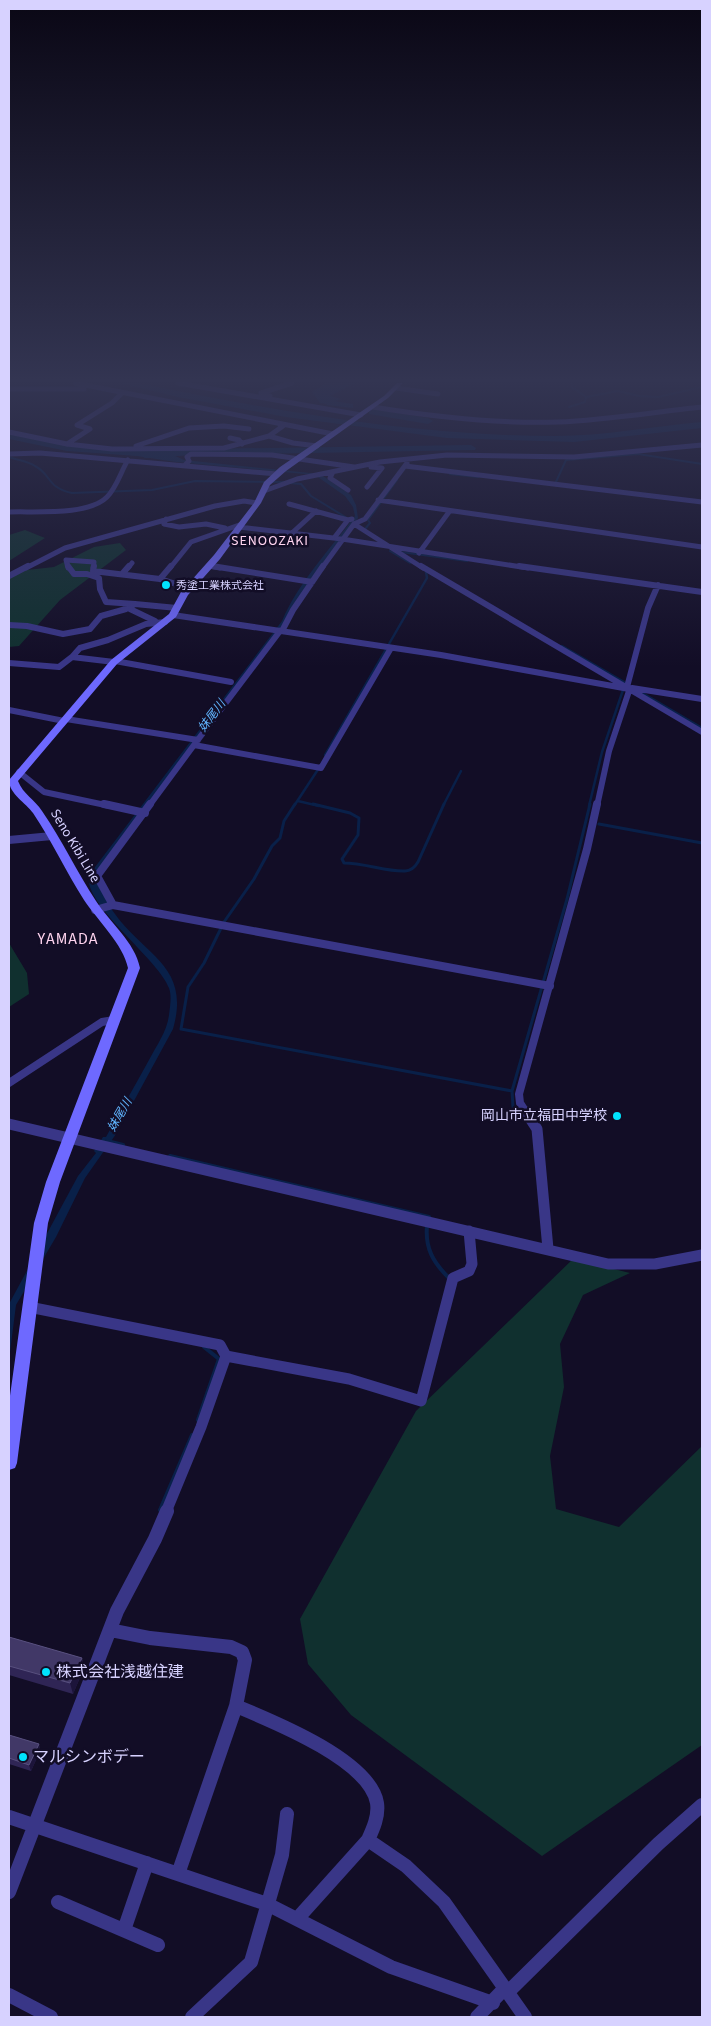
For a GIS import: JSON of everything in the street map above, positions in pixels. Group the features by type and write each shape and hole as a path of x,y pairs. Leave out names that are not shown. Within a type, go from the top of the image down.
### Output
{"main road":[{"path":"12,780 115,661 168,616 189,588 209,566 257,502 267,485 274,478"},
{"name":"Seno Kibi Line","path":"9,1463 41,1224 53,1182 133,974 134,964 125,946 97,909 35,809 12,780"}],"street":[{"path":"9,512 91,506 100,503 110,492 118,478"},
{"path":"267,485 315,478"},
{"path":"330,478 348,490"},
{"path":"367,487 374,478"},
{"path":"112,905 97,876 194,741 279,631 337,539 353,521 365,519 397,478"},
{"path":"500,478 702,502"},
{"path":"9,576 56,551 225,504 249,500 257,502"},
{"path":"380,501 702,547"},
{"path":"289,504 353,521 395,549 702,732"},
{"path":"292,532 316,511"},
{"path":"419,552 449,512"},
{"path":"166,519 164,524 169,527 197,527 205,524 225,528"},
{"path":"160,579 191,542 225,528 240,525 395,549 702,592"},
{"path":"189,588 160,579 93,571 94,562 66,560 68,568 74,574 87,574 99,578 100,589 106,602 168,616 388,647 702,699"},
{"path":"122,574 132,563"},
{"path":"209,566 309,581"},
{"path":"548,1249 537,1129 520,1103 520,1094 545,985 587,849 609,751 628,688 648,608 658,587"},
{"path":"9,625 27,626 63,634 90,629 97,619 132,607 168,616"},
{"path":"9,663 59,667 80,648 108,640 168,616"},
{"path":"9,710 194,741 319,767 388,647"},
{"path":"72,657 115,661 231,682"},
{"path":"12,780 44,792 142,813"},
{"path":"9,840 52,836"},
{"path":"97,909 112,905 545,985"},
{"path":"9,1083 102,1022 114,1020"},
{"path":"9,1124 108,1149 608,1264 636,1267 662,1265 702,1255"},
{"path":"226,1356 326,1373 393,1390 421,1401 453,1278 468,1271 472,1264 469,1231"},
{"path":"9,1892 36,1826 117,1611 158,1531 201,1427 226,1356 220,1345 29,1307"},
{"path":"110,1630 150,1638 231,1648 242,1652 245,1660 236,1706 178,1874"},
{"path":"236,1706 300,1733 355,1771 375,1796 377,1814 375,1825 368,1840 297,1920"},
{"path":"477,2017 658,1844 702,1805"},
{"path":"192,2017 194,2012 251,1962 282,1855 284,1825 287,1814"},
{"path":"9,1817 267,1904 391,1967 493,2003"},
{"path":"368,1840 406,1866 444,1902 526,2017"},
{"path":"124,1930 147,1863"},
{"path":"58,1902 158,1945"},
{"path":"9,1995 51,2017"}],"green space":[{"path":"25,530 45,538 9,561 9,535"},
{"path":"120,543 126,550 60,600 19,646 9,647 9,572 54,567 94,547"},
{"path":"9,943 27,973 29,994 9,1007"},
{"path":"573,1259 630,1273 583,1295 560,1344 564,1387 550,1456 556,1509 619,1527 702,1446 702,1745 542,1856 351,1715 308,1664 300,1619 416,1411"}],"water":[{"name":"妹尾川","path":"319,478 325,478 351,495 356,505 358,518 288,618 96,876 106,900 115,914 162,964 170,976 176,990 177,1008 173,1029 116,1134 85,1178 56,1237 16,1305 9,1360 9,1304 78,1176 96,1153 94,1151 103,1137 106,1137 158,1043 166,1027 169,1015 169,988 151,962 97,901 90,887 89,875 282,621 306,580 355,516 353,507 345,496"}],"building":[{"name":"株式会社浅越住建","path":"9,1637 82,1658 70,1683 9,1666"},
{"name":"マルシンボデー","path":"9,1735 39,1744 29,1765 9,1758"}],"waterway":[{"path":"48,478 58,488 72,493 152,490 195,481 284,482"},
{"path":"555,484 558,478"},
{"path":"365,529 370,523 368,520 397,480"},
{"path":"290,483 301,484 311,496 347,518"},
{"path":"390,551 410,563"},
{"path":"401,552 467,561"},
{"path":"325,755 427,578 426,572"},
{"path":"562,646 624,682"},
{"path":"589,806 602,752 623,690"},
{"path":"639,691 702,728"},
{"path":"294,806 319,768"},
{"path":"444,804 461,771"},
{"path":"298,801 319,806"},
{"path":"295,804 284,821 280,838 272,846 254,879 224,922 204,963 188,987 181,1029 512,1091"},
{"path":"313,804 350,813 359,818 358,835 342,859 344,863 405,871 416,866 444,804"},
{"path":"512,1091 567,899 590,804"},
{"path":"599,824 702,843"},
{"path":"512,1091 513,1107 517,1112"},
{"path":"107,1141 123,1145"},
{"path":"170,1156 429,1217"},
{"path":"427,1226 427,1241 431,1254 438,1266 448,1277"},
{"path":"198,1420 219,1359 204,1347"},
{"path":"160,1510 192,1435"}],"place":[{"name":"秀塗工業株式会社","path":"166,585"},
{"name":"岡山市立福田中学校","path":"617,1116"},
{"name":"株式会社浅越住建","path":"46,1672"},
{"name":"マルシンボデー","path":"23,1757"}],"district":[{"name":"SENOOZAKI","path":"270,541"},
{"name":"YAMADA","path":"68,939"}]}
